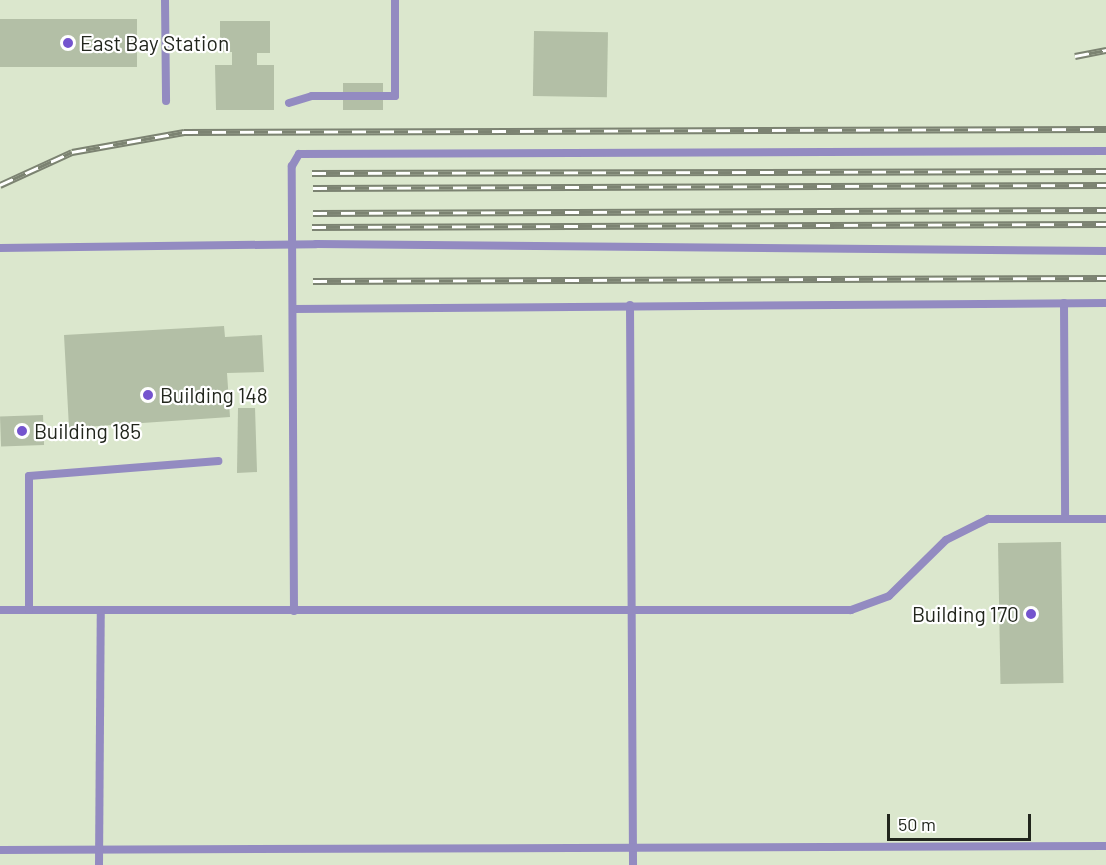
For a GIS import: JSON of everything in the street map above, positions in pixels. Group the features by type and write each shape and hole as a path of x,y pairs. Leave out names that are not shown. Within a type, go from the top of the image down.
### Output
{"lane":[{"path":"165,0 166,101"},
{"path":"288,103 312,96 394,96 395,0"},
{"path":"294,611 292,166 299,154 1106,152"},
{"path":"0,248 292,244 1106,251"},
{"path":"1064,303 1065,519"},
{"path":"293,309 1106,303"},
{"path":"630,305 633,865"},
{"path":"29,610 29,476 218,461"},
{"path":"0,610 851,610 889,596 946,540 967,527 988,519 1106,519"},
{"path":"99,865 101,610"},
{"path":"0,850 1106,846"}],"building":[{"name":"East Bay Station","path":"0,19 137,19 137,67 0,67"},
{"path":"220,21 270,21 270,53 257,53 257,65 274,65 274,110 216,110 215,65 232,65 232,52 220,52"},
{"path":"534,31 608,32 607,97 533,96"},
{"path":"343,83 383,83 383,110 343,110"},
{"name":"Building 148","path":"224,326 225,337 262,335 264,372 227,373 230,417 69,428 64,335"},
{"path":"238,408 255,408 257,472 237,473"},
{"name":"Building 185","path":"43,415 44,445 1,446 0,417"},
{"name":"Building 170","path":"1061,542 1063,683 1000,684 998,543"}],"railway":[{"path":"1075,56 1106,50"},
{"path":"0,185 72,152 184,132 1106,129"},
{"path":"312,173 1106,171"},
{"path":"313,188 1106,185"},
{"path":"313,213 1106,210"},
{"path":"312,227 1106,224"},
{"path":"313,281 1106,278"}],"place":[{"name":"East Bay Station","path":"68,43"},
{"name":"Building 148","path":"148,395"},
{"name":"Building 185","path":"22,431"},
{"name":"Building 170","path":"1031,614"}]}
